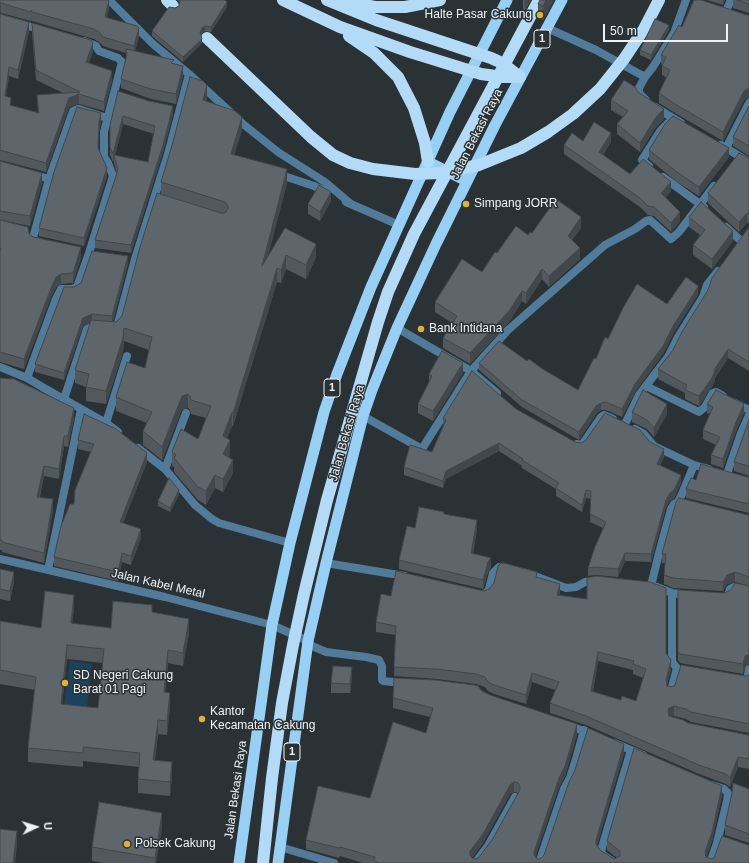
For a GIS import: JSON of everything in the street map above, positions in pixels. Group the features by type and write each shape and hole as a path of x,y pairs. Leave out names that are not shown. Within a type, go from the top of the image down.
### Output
{"highway":[{"path":"283,0 318,18 374,52 398,77 414,108 425,142 428,162 467,181"},
{"path":"327,0 376,20 480,53 502,63 520,77"},
{"path":"340,0 375,7 405,7 440,0"},
{"name":"Jalan Bekasi Raya","path":"239,863 272,625 290,543 324,412 337,374 371,287 471,71 507,0"},
{"path":"263,863 282,704 294,638 327,500 378,322 388,292 414,234 539,0"},
{"name":"Jalan Bekasi Raya","path":"278,863 308,640 363,416 397,328 467,181 520,77 562,0"},
{"path":"207,38 311,137 333,154 350,163 374,170 415,174 440,173 479,165 509,154 534,142 569,117 590,99 616,70 644,29 659,0"},
{"path":"318,18 361,35 471,71 492,76 520,77"}],"street":[{"path":"110,0 153,44 189,74 243,124 278,152 325,182 351,204"},
{"path":"686,0 671,39 645,77 639,88 639,93 641,97 691,129"},
{"path":"727,12 731,0"},
{"path":"0,18 50,32"},
{"path":"547,28 596,50 645,77"},
{"path":"27,378 58,293 61,288 72,289 77,287 89,253 112,176 108,163 104,158 104,132 107,118 117,93 122,66 120,59 98,51 96,46 93,44 79,40"},
{"path":"64,399 87,329 92,327 114,330 116,328 131,259 158,201 176,109 189,74"},
{"path":"726,148 749,103"},
{"path":"50,244 34,241 31,232 73,111 78,109 107,118"},
{"path":"672,118 661,130 642,160 674,186 700,203 710,212"},
{"path":"715,142 743,159"},
{"path":"21,171 49,179"},
{"path":"287,177 323,190 399,225"},
{"path":"363,416 422,448 471,371 508,330 606,245 635,229 646,221 650,220 671,239 679,232 720,179"},
{"path":"719,220 741,240"},
{"path":"625,424 639,395 666,361 678,337 703,297 707,285 724,262"},
{"path":"397,328 471,371 486,382 504,400"},
{"path":"106,423 127,356"},
{"path":"0,367 27,378 106,423 122,436"},
{"path":"646,386 699,412 704,409 714,392 749,410"},
{"path":"48,570 81,409"},
{"path":"166,469 186,413"},
{"path":"572,442 581,445 600,417 604,416 625,424 644,434 654,446 694,465 730,475 741,433 749,415"},
{"path":"134,445 166,469 195,505 212,519 219,523 290,543"},
{"path":"694,465 681,503 674,504 671,509 659,553 648,585 672,593 698,595"},
{"name":"Jalan Kabel Metal","path":"0,559 165,597 272,625 308,640 312,646 326,652 380,660 383,681 413,684"},
{"path":"326,563 416,578"},
{"path":"482,594 489,589 493,573 499,567 535,575 566,588 576,587 585,582 596,580 608,582"},
{"path":"710,596 724,597 728,594 730,589 734,588 749,591"},
{"path":"671,691 681,668 672,662 672,593"},
{"path":"732,678 747,680 749,669"},
{"path":"557,722 584,730 653,759"},
{"path":"539,863 564,789 574,765 584,730"},
{"path":"615,863 603,855 602,851 631,750"},
{"path":"704,782 728,793 722,839 710,863"},
{"path":"475,863 488,846 515,797"},
{"path":"280,847 334,863"}],"shaded area":[{"path":"70,661 92,664 86,717 63,715"}],"building":[{"path":"0,0 109,0 105,17 137,26 139,28 134,46 103,37 94,29 32,12 31,10 31,12 1,3 0,4"},
{"path":"180,0 225,0 227,2 211,27 205,26 202,28 200,32 202,39 183,57 152,31 169,7 175,8 179,6"},
{"path":"540,0 546,0 543,6 538,4"},
{"path":"694,0 701,0 749,15 749,88 744,91 723,132 659,93 670,70 662,66 666,57 661,55 679,25 682,27"},
{"path":"737,0 749,0 749,4"},
{"path":"0,14 29,22 18,70 9,67 5,96 11,98 10,105 39,113 37,95 80,92 36,70 32,23 91,40 93,43 86,62 112,71 104,102 79,94 69,98 46,163 0,150"},
{"path":"655,19 669,25 651,55 640,50"},
{"path":"126,49 174,60 171,63 183,66 176,94 151,89 121,79 127,54"},
{"path":"190,77 203,81 207,85 203,100 235,111 242,117 231,154 287,169 262,266 285,228 316,244 306,265 286,255 281,270 277,268 233,413 232,412 223,436 230,440 223,454 233,460 223,479 215,475 206,491 198,487 174,458 176,455 172,452 181,429 198,439 211,406 191,400 188,394 182,396 162,447 143,431 152,412 116,397 127,362 145,368 152,337 124,328 123,338 106,391 86,387 89,374 75,370 91,320 116,322 122,316 140,247 157,193 221,213 225,213 228,209 225,202 161,182"},
{"path":"624,80 635,87 638,92 664,109 656,117 640,143 617,124 628,111 611,100"},
{"path":"118,91 149,101 173,106 163,145 131,245 95,240 118,170 114,155 148,162 155,126 123,116 113,154 110,147 110,125"},
{"path":"749,106 749,146 733,137"},
{"path":"77,107 101,113 98,148 107,168 84,238 39,228 54,172"},
{"path":"673,116 729,148 699,187 649,150 665,124"},
{"path":"594,122 611,133 599,152 630,174 643,159 671,182 661,193 680,212 671,223 654,207 648,206 640,198 564,145 572,133 583,141"},
{"path":"739,153 749,158 749,214 747,213 739,222 708,193"},
{"path":"0,161 42,173 30,216 0,211"},
{"path":"319,185 331,192 320,212 308,204"},
{"path":"556,199 581,217 568,236 580,248 549,276 542,269 526,293 522,291 509,311 470,353 443,338 457,316 435,302 462,259 482,272 495,252 497,253 516,226 528,235 530,232 532,233"},
{"path":"701,202 733,231 712,259 693,245 705,230 689,217"},
{"path":"0,220 28,227 29,234 33,237 81,247 73,273 61,274 56,277 24,359 0,352"},
{"path":"749,227 749,362 728,349 714,370 715,371 712,378 699,396 685,390 687,385 658,369 673,350 683,330 708,290 712,278"},
{"path":"92,251 128,256 112,316 92,314 83,318 64,373 35,364 64,287 74,287 81,283"},
{"path":"686,277 698,287 673,326 663,346 635,384 622,409 606,402 601,403 596,406 579,432 522,400 479,363 499,341 527,361 529,359 578,390 594,358 596,359 605,337 608,339 637,284 667,304"},
{"path":"442,351 463,363 433,411 418,404 432,376 429,374"},
{"path":"472,371 516,409 575,442 581,443 585,441 605,413 640,430 650,442 664,449 657,464 681,475 674,490 670,493 666,500 651,554 625,553 618,569 596,567 588,568 606,522 590,514 591,491 586,490 582,505 556,488 559,483 522,460 523,459 499,443 446,471 443,481 404,467 410,445 432,452 446,420 443,418"},
{"path":"0,378 14,379 74,408 68,436 64,436 59,469 44,466 37,497 53,499 44,553 2,542 2,540 0,540"},
{"path":"643,390 667,404 654,428 647,420 632,412"},
{"path":"716,390 744,404 723,459 711,455 720,437 703,430 713,407 707,404"},
{"path":"84,414 116,429 147,453 120,522 141,529 131,556 122,553 118,572 54,557 61,526 70,504 74,504 75,490 94,444 78,440"},
{"path":"749,420 749,466 734,462"},
{"path":"701,464 749,477 749,504 686,489 691,478 696,480"},
{"path":"169,478 179,490 170,508 158,501"},
{"path":"679,498 749,515 749,577 735,572 727,575 723,582 673,578 664,575 666,554 662,554 676,502"},
{"path":"419,507 444,512 444,514 477,520 471,553 491,558 488,562 483,580 399,560 407,526 415,528"},
{"path":"501,563 504,563 537,572 536,577 560,584 557,595 587,599 587,578 596,576 650,582 666,588 666,653 671,660 666,680 667,686 672,687 675,685 681,665 746,676 749,675 749,724 691,712 674,706 669,708 669,716 688,723 749,735 749,759 738,757 730,778 726,774 699,765 586,716 550,703 559,682 532,673 526,695 494,685 488,682 485,677 476,674 437,669 394,667 396,626 376,622 381,594 391,596 396,571 484,591 489,589 494,583 498,566","holes":["598,652 634,661 633,664 646,669 636,701 622,696 621,700 591,691"]},
{"path":"0,569 14,572 10,591 0,589"},
{"path":"735,583 749,586 749,655 745,656 743,664 680,654 678,651 678,590 724,593 731,590"},
{"path":"45,591 74,595 71,623 111,628 113,601 152,605 152,612 189,619 183,653 168,650 164,692 170,693 167,721 158,720 153,760 172,762 170,782 138,779 140,753 83,747 83,753 28,748 36,677 0,670 0,621 41,628","holes":["67,645 104,649 98,708 61,704"]},
{"path":"333,666 352,667 350,684 331,683"},
{"path":"394,678 435,680 474,685 478,686 482,691 490,695 577,724 565,766 559,778 534,852 537,859 540,859 544,855 569,782 575,770 588,728 624,744 596,840 596,844 600,850 614,859 620,856 620,851 607,841 634,748 722,786 712,832 705,852 706,857 711,859 714,858 722,836 749,845 749,863 380,863 374,861 375,857 340,847 306,840 318,786 370,798 393,722 426,733 433,708 393,698","holes":["514,782 518,783 520,790 492,840 477,859 472,858 470,851 483,834 510,785"]},
{"path":"733,783 749,789 749,834 725,825"},
{"name":"Polsek Cakung","path":"99,802 162,813 155,858 92,847"},
{"path":"0,829 17,831 13,863 0,863"}],"place":[{"name":"Halte Pasar Cakung","path":"540,15"},
{"name":"Simpang JORR","path":"466,204"},
{"name":"Bank Intidana","path":"421,329"},
{"name":"SD Negeri Cakung Barat 01 Pagi","path":"65,683"},
{"name":"Kantor Kecamatan Cakung","path":"202,719"},
{"name":"Polsek Cakung","path":"127,844"}]}
